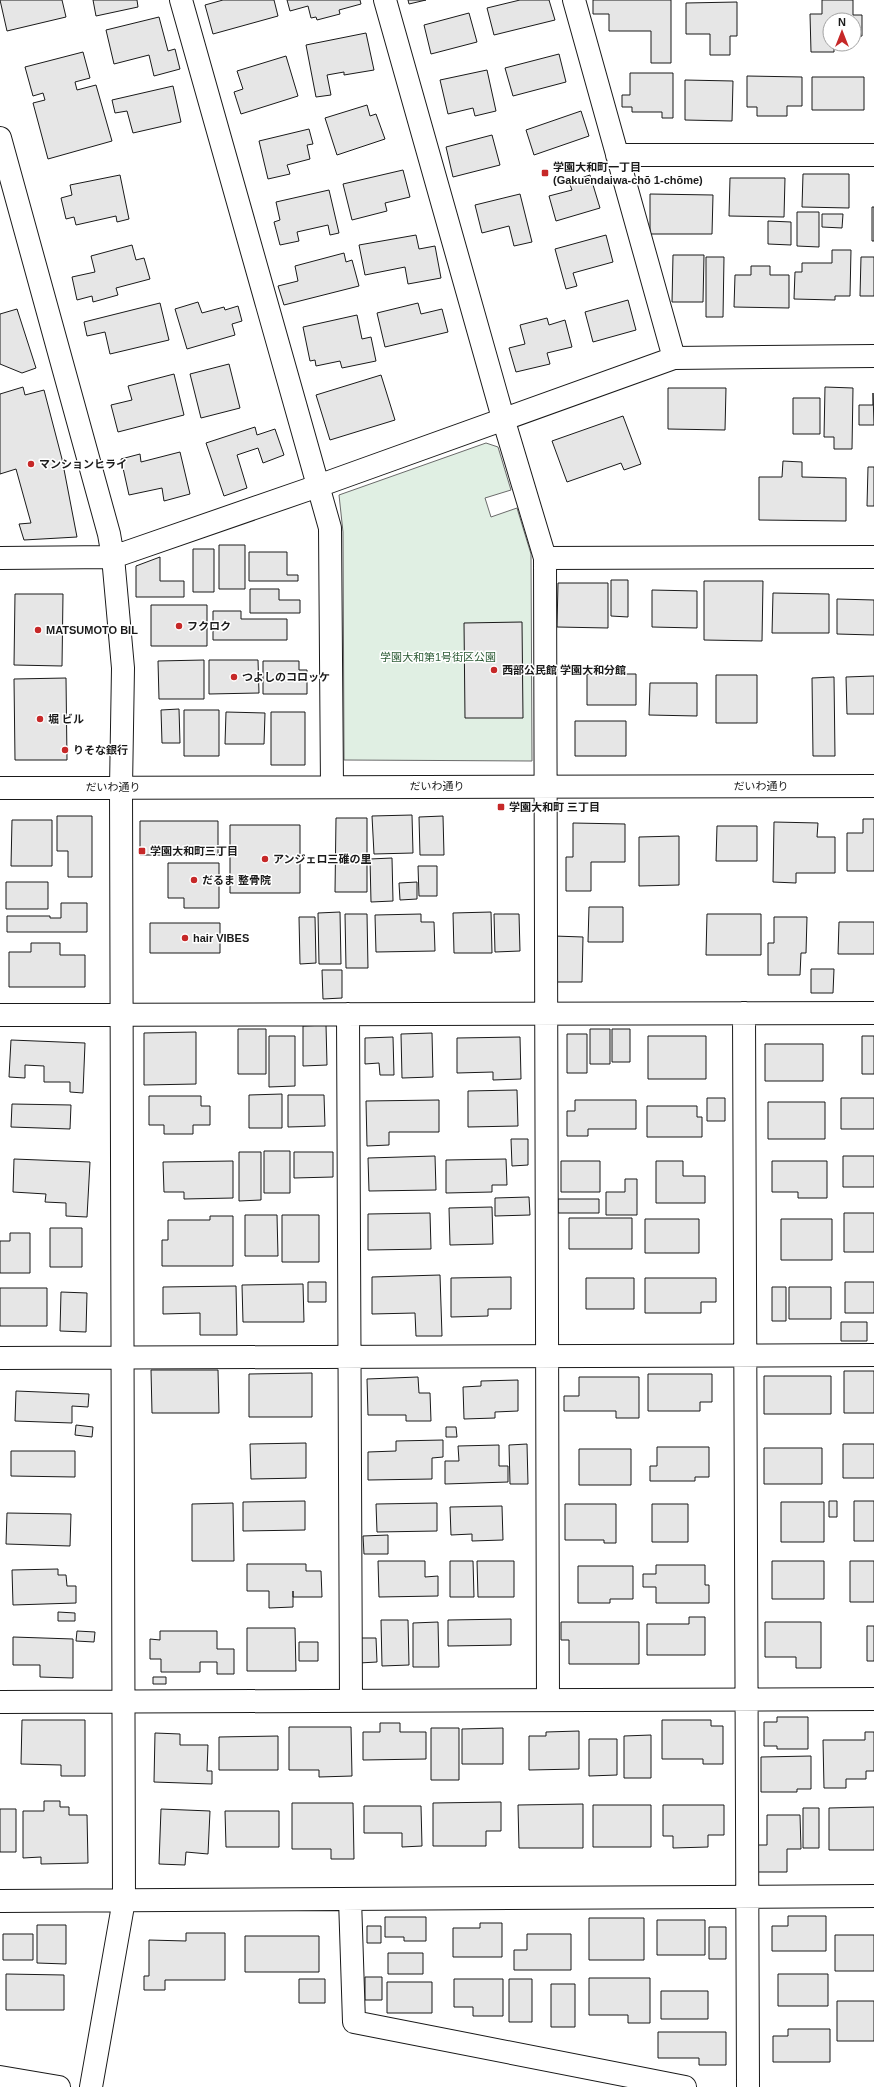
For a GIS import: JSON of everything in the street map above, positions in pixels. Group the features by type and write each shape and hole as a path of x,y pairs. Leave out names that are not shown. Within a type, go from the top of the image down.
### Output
{"street":[{"path":"182,0 330,528 332,787"},
{"path":"385,0 503,418 545,558 548,1700"},
{"path":"574,0 674,358"},
{"path":"0,138 109,534 113,557 123,668 121,787 124,1900 91,2087"},
{"path":"617,156 874,155"},
{"path":"0,558 113,557 318,486 503,418 674,358 874,356"},
{"path":"545,558 874,558"},
{"name":"だいわ通り","path":"0,788 874,786"},
{"path":"744,1013 748,2087"},
{"path":"0,1015 874,1013"},
{"path":"348,1014 351,1700"},
{"path":"0,1358 874,1355"},
{"path":"0,1702 874,1699"},
{"path":"0,1901 874,1896"},
{"path":"350,1899 354,2022 685,2087"},
{"path":"0,2077 59,2087"}],"green space":[{"name":"学園大和第1号街区公園","path":"486,443 498,447 511,490 485,498 491,517 517,508 531,554 532,761 344,760 343,532 339,495"}],"building":[{"path":"0,0 62,0 66,17 7,31"},
{"path":"93,0 137,0 138,7 96,16"},
{"path":"223,0 274,0 278,16 213,34 205,5"},
{"path":"287,0 360,0 361,4 339,10 340,14 317,20 316,17 311,18 308,6 290,11"},
{"path":"408,0 426,0 409,4"},
{"path":"520,0 549,0 555,20 494,35 487,8"},
{"path":"593,0 671,0 671,63 651,63 651,31 609,31 609,14 593,14"},
{"path":"822,0 853,0 853,12 822,12"},
{"path":"737,2 737,36 730,36 730,55 710,55 710,34 686,34 686,3"},
{"path":"469,13 477,42 431,54 424,25"},
{"path":"810,14 822,14 822,52 811,52"},
{"path":"159,17 168,51 175,49 180,69 154,76 149,55 114,64 106,30"},
{"path":"366,33 374,70 344,75 344,72 327,75 331,95 316,97 306,45"},
{"path":"83,52 90,78 75,82 77,90 96,85 112,141 48,159 33,103 45,100 43,93 33,96 25,67"},
{"path":"559,54 566,82 513,96 505,68"},
{"path":"286,56 298,96 241,114 234,92 243,89 237,71"},
{"path":"487,70 496,111 475,116 473,108 448,114 440,80"},
{"path":"630,73 673,73 673,118 662,118 662,112 632,112 632,107 622,107 622,95 630,95"},
{"path":"747,76 802,77 802,106 787,106 787,116 757,116 757,107 747,107"},
{"path":"812,77 864,77 864,110 812,110"},
{"path":"685,80 733,81 732,121 685,120"},
{"path":"173,86 181,122 133,133 127,111 115,113 112,100"},
{"path":"367,105 370,116 376,114 385,139 337,155 325,118"},
{"path":"581,111 589,136 534,155 526,130"},
{"path":"309,129 313,144 307,145 310,159 287,165 290,174 268,179 259,141"},
{"path":"492,135 500,165 453,177 446,147"},
{"path":"403,170 410,197 385,203 387,211 352,220 343,184"},
{"path":"803,174 849,174 849,208 802,207"},
{"path":"120,175 129,219 117,222 116,216 76,225 74,217 66,219 61,198 72,195 70,185"},
{"path":"590,175 600,208 556,221 549,196 572,190 569,182"},
{"path":"730,178 785,178 784,217 729,216"},
{"path":"329,190 339,233 330,235 328,225 297,232 299,241 280,245 274,222 280,220 276,202"},
{"path":"520,194 532,242 514,246 509,226 482,233 475,205"},
{"path":"650,194 713,195 712,234 650,234"},
{"path":"872,207 874,207 874,241 872,241"},
{"path":"797,212 819,212 819,247 797,246"},
{"path":"822,214 843,214 842,228 822,227"},
{"path":"768,221 791,222 791,245 768,244"},
{"path":"416,235 419,249 435,246 441,278 408,284 405,267 365,275 359,245"},
{"path":"606,235 613,262 573,273 577,286 566,289 555,249"},
{"path":"132,245 136,260 144,258 150,279 116,288 118,295 93,302 92,296 77,300 72,277 95,272 91,256"},
{"path":"832,250 851,250 850,296 835,296 835,300 794,299 795,272 802,272 802,263 832,263"},
{"path":"344,253 346,262 352,260 359,286 284,305 278,286 298,281 295,266"},
{"path":"673,255 704,255 703,302 672,302"},
{"path":"706,257 724,257 723,317 706,317"},
{"path":"861,257 874,257 874,296 860,296"},
{"path":"751,266 770,266 770,275 789,275 789,308 734,307 735,275 751,275"},
{"path":"628,300 636,330 593,342 585,312"},
{"path":"198,302 202,313 224,307 225,310 238,306 242,321 232,324 235,335 187,349 175,309"},
{"path":"160,303 169,340 110,354 105,332 87,336 84,322"},
{"path":"418,303 421,314 442,309 448,332 385,347 377,313"},
{"path":"17,309 36,368 22,373 0,364 0,314"},
{"path":"357,315 362,339 371,337 376,361 342,368 340,361 316,366 315,360 310,361 303,327"},
{"path":"547,318 549,325 565,320 572,347 547,353 550,364 516,372 509,348 525,344 520,325"},
{"path":"229,364 240,408 201,418 190,374"},
{"path":"174,374 184,415 118,432 111,405 132,400 128,386"},
{"path":"381,375 395,420 330,440 316,395"},
{"name":"マンションヒライ","path":"23,387 25,395 44,390 62,459 77,537 24,540 19,524 31,523 16,469 0,474 0,394"},
{"path":"825,387 853,388 852,449 834,449 834,437 824,437"},
{"path":"668,388 726,388 725,430 668,429"},
{"path":"873,393 874,425 859,425 859,405 873,405"},
{"path":"793,398 820,398 820,434 793,434"},
{"path":"623,416 641,464 624,470 621,463 567,482 552,441"},
{"path":"255,427 257,435 275,429 284,455 263,463 258,448 237,455 247,488 224,496 206,443"},
{"path":"180,452 190,494 164,501 162,488 129,495 121,459 140,454 141,462"},
{"path":"783,461 802,462 802,477 846,478 846,521 759,520 759,477 782,477"},
{"path":"868,467 874,467 874,506 867,506"},
{"path":"219,545 245,545 245,589 219,589"},
{"path":"193,549 214,549 214,592 193,592"},
{"path":"249,552 287,552 287,575 298,575 298,581 249,581"},
{"path":"160,557 160,581 184,581 184,597 136,597 136,566"},
{"path":"611,580 628,580 628,617 611,616"},
{"path":"704,581 763,581 762,641 704,640"},
{"path":"558,583 608,583 608,628 557,627"},
{"path":"250,589 279,589 279,600 300,600 300,613 250,613"},
{"path":"652,590 697,591 697,628 652,627"},
{"path":"773,593 829,594 829,633 772,633"},
{"name":"MATSUMOTO BIL","path":"15,594 63,594 62,666 14,665"},
{"path":"837,599 874,600 874,635 837,634"},
{"name":"フクロク","path":"151,605 207,605 207,646 151,646"},
{"path":"213,611 241,611 241,619 287,619 287,640 213,640"},
{"name":"西部公民館 学園大和分館","path":"522,622 523,718 465,718 464,623"},
{"path":"204,660 204,699 159,699 158,661"},
{"name":"つよしのコロッケ","path":"209,660 258,660 259,693 209,694"},
{"path":"263,661 299,661 299,670 307,670 307,694 263,694"},
{"path":"587,674 636,674 636,705 587,705"},
{"path":"716,675 757,675 757,723 716,723"},
{"path":"874,676 874,714 847,714 846,677"},
{"path":"834,677 835,756 813,756 812,678"},
{"name":"堀 ビル","path":"66,678 67,760 15,760 14,679"},
{"path":"650,683 697,683 697,716 649,715"},
{"path":"179,709 180,743 162,743 161,710"},
{"path":"184,710 219,710 219,756 184,756"},
{"path":"226,712 265,713 264,744 225,744"},
{"path":"271,712 305,712 305,765 271,765"},
{"path":"575,721 626,721 626,756 575,756"},
{"path":"412,815 413,853 374,854 372,816"},
{"path":"57,816 92,816 92,877 68,877 68,851 57,851"},
{"path":"443,816 444,855 420,855 419,817"},
{"path":"336,818 367,818 367,892 335,892"},
{"path":"863,819 874,819 874,871 847,871 847,833 863,833"},
{"path":"12,820 52,820 52,866 11,866"},
{"path":"140,821 218,821 218,855 140,855"},
{"path":"774,822 818,823 817,837 835,837 835,873 796,873 796,883 773,882"},
{"path":"573,823 625,824 625,862 591,862 591,891 566,891 566,857 573,857"},
{"name":"アンジェロ三碓の里","path":"230,825 300,825 300,893 230,893"},
{"path":"717,826 757,826 757,861 716,861"},
{"path":"679,836 679,885 639,886 639,837"},
{"path":"392,858 393,901 371,902 370,859"},
{"name":"だるま 整骨院","path":"168,863 219,863 219,908 184,908 184,898 168,898"},
{"path":"418,866 437,866 437,896 419,896"},
{"path":"6,882 48,882 48,909 6,909"},
{"path":"417,882 417,899 400,900 399,883"},
{"path":"61,903 87,903 87,932 7,932 7,916 50,916 50,918 61,918"},
{"path":"589,907 623,907 623,942 588,942"},
{"path":"340,912 341,964 319,964 318,913"},
{"path":"491,912 492,953 454,953 453,913"},
{"path":"345,914 367,914 368,968 346,968"},
{"path":"421,914 421,922 434,922 435,951 376,952 375,915"},
{"path":"494,914 519,914 520,951 495,952"},
{"path":"707,914 761,914 761,955 706,955"},
{"path":"299,917 315,917 316,963 300,964"},
{"path":"774,917 807,917 806,953 801,953 800,975 768,975 768,943 774,943"},
{"path":"839,922 874,922 874,954 838,954"},
{"name":"hair VIBES","path":"150,923 220,923 220,953 150,953"},
{"path":"554,936 583,937 582,982 554,982"},
{"path":"31,943 60,943 60,955 85,955 85,987 9,987 9,952 31,952"},
{"path":"811,969 834,969 833,993 811,993"},
{"path":"322,970 342,970 342,998 323,999"},
{"path":"326,1025 327,1065 303,1066 303,1026"},
{"path":"238,1029 266,1029 266,1074 238,1074"},
{"path":"590,1029 610,1029 610,1064 590,1064"},
{"path":"612,1029 630,1029 630,1062 612,1062"},
{"path":"196,1032 196,1084 144,1085 144,1033"},
{"path":"432,1033 433,1077 402,1078 401,1034"},
{"path":"567,1034 587,1034 587,1073 567,1073"},
{"path":"269,1036 295,1036 295,1086 269,1087"},
{"path":"648,1036 706,1036 706,1079 648,1079"},
{"path":"862,1036 874,1036 874,1074 862,1074"},
{"path":"393,1037 394,1075 380,1075 379,1063 365,1064 365,1038"},
{"path":"520,1037 521,1079 493,1080 493,1072 457,1073 457,1038"},
{"path":"11,1040 85,1043 83,1093 70,1092 70,1082 44,1082 44,1066 25,1065 25,1078 9,1077"},
{"path":"765,1044 823,1044 823,1081 765,1081"},
{"path":"517,1090 518,1126 468,1127 468,1091"},
{"path":"282,1094 282,1128 249,1128 249,1095"},
{"path":"288,1095 324,1095 325,1126 288,1127"},
{"path":"149,1096 201,1096 201,1106 210,1106 210,1125 193,1125 193,1134 164,1134 164,1125 149,1125"},
{"path":"707,1098 725,1098 725,1121 707,1121"},
{"path":"841,1098 874,1098 874,1129 841,1129"},
{"path":"439,1100 439,1132 389,1132 389,1145 367,1146 366,1101"},
{"path":"575,1100 636,1100 636,1129 588,1129 588,1136 567,1136 567,1111 575,1111"},
{"path":"768,1102 825,1102 825,1139 768,1139"},
{"path":"12,1104 71,1105 70,1129 11,1127"},
{"path":"647,1106 697,1106 697,1117 702,1117 702,1137 647,1137"},
{"path":"511,1139 528,1139 528,1165 512,1166"},
{"path":"264,1151 290,1151 290,1193 264,1193"},
{"path":"239,1152 261,1152 261,1200 239,1201"},
{"path":"294,1152 333,1152 333,1177 294,1178"},
{"path":"435,1156 436,1190 369,1191 368,1158"},
{"path":"843,1156 874,1156 874,1187 843,1187"},
{"path":"14,1159 90,1162 87,1217 66,1216 66,1203 45,1202 46,1194 13,1192"},
{"path":"506,1159 507,1185 492,1185 492,1192 446,1193 446,1160"},
{"path":"233,1161 233,1198 184,1199 184,1192 164,1192 163,1162"},
{"path":"561,1161 600,1161 600,1192 561,1192"},
{"path":"656,1161 683,1161 683,1176 705,1176 705,1203 656,1203"},
{"path":"772,1161 827,1161 827,1198 798,1198 798,1192 772,1192"},
{"path":"625,1179 637,1179 637,1215 606,1215 606,1192 625,1192"},
{"path":"529,1197 530,1215 495,1216 495,1198"},
{"path":"558,1199 599,1199 599,1213 558,1213"},
{"path":"492,1207 493,1244 450,1245 449,1208"},
{"path":"430,1213 431,1249 368,1250 368,1214"},
{"path":"844,1213 874,1213 874,1252 844,1252"},
{"path":"245,1215 277,1215 278,1256 245,1256"},
{"path":"282,1215 319,1215 319,1262 282,1262"},
{"path":"210,1216 233,1216 233,1266 162,1266 162,1240 168,1240 168,1220 210,1220"},
{"path":"569,1218 632,1218 632,1249 569,1249"},
{"path":"645,1219 699,1219 699,1253 645,1253"},
{"path":"781,1219 832,1219 832,1260 781,1260"},
{"path":"50,1228 82,1228 82,1267 50,1267"},
{"path":"10,1233 30,1233 30,1273 0,1273 0,1241 10,1241"},
{"path":"440,1275 442,1336 416,1336 415,1313 372,1314 372,1277"},
{"path":"511,1277 511,1309 488,1309 488,1316 451,1317 451,1278"},
{"path":"586,1278 634,1278 634,1309 586,1309"},
{"path":"645,1278 716,1278 716,1302 701,1302 701,1313 645,1313"},
{"path":"308,1282 326,1282 326,1302 308,1302"},
{"path":"845,1282 874,1282 874,1313 845,1313"},
{"path":"303,1284 304,1322 243,1322 242,1285"},
{"path":"236,1286 237,1335 200,1335 200,1313 163,1314 163,1287"},
{"path":"772,1287 786,1287 786,1321 772,1321"},
{"path":"789,1287 831,1287 831,1319 789,1319"},
{"path":"0,1288 47,1288 47,1326 0,1326"},
{"path":"61,1292 87,1293 86,1332 60,1331"},
{"path":"841,1322 867,1322 867,1341 841,1341"},
{"path":"151,1370 218,1370 219,1413 152,1413"},
{"path":"844,1371 874,1371 874,1413 844,1413"},
{"path":"312,1373 312,1417 249,1417 249,1374"},
{"path":"648,1374 712,1374 712,1402 700,1402 700,1411 648,1411"},
{"path":"764,1376 831,1376 831,1414 764,1414"},
{"path":"418,1377 419,1393 430,1393 431,1421 406,1421 406,1415 368,1415 367,1379"},
{"path":"579,1377 639,1377 639,1418 616,1418 616,1411 564,1411 564,1396 579,1396"},
{"path":"518,1380 518,1411 495,1412 495,1418 464,1419 463,1387 481,1386 481,1381"},
{"path":"16,1391 89,1394 88,1407 72,1406 72,1423 15,1421"},
{"path":"76,1425 93,1427 92,1437 75,1435"},
{"path":"446,1427 456,1427 457,1437 446,1437"},
{"path":"443,1440 443,1457 432,1458 432,1479 368,1480 368,1452 396,1451 396,1441"},
{"path":"306,1443 306,1478 251,1479 250,1444"},
{"path":"527,1444 528,1484 510,1484 509,1445"},
{"path":"843,1444 874,1444 874,1478 843,1478"},
{"path":"499,1445 499,1466 508,1466 508,1482 445,1484 445,1461 459,1461 458,1446"},
{"path":"657,1447 709,1447 709,1477 695,1477 695,1481 650,1481 650,1466 657,1466"},
{"path":"764,1448 822,1448 822,1484 764,1484"},
{"path":"579,1449 631,1449 631,1485 579,1485"},
{"path":"11,1451 75,1451 75,1477 11,1476"},
{"path":"305,1501 305,1530 243,1531 243,1502"},
{"path":"829,1501 837,1501 837,1517 829,1517"},
{"path":"854,1501 874,1501 874,1541 854,1541"},
{"path":"781,1502 824,1502 824,1542 781,1542"},
{"path":"233,1503 234,1561 192,1561 192,1504"},
{"path":"437,1503 437,1531 377,1532 376,1504"},
{"path":"565,1504 616,1504 616,1543 604,1543 604,1540 565,1540"},
{"path":"652,1504 688,1504 688,1542 652,1542"},
{"path":"502,1506 503,1540 472,1541 472,1534 451,1535 450,1507"},
{"path":"7,1513 71,1514 70,1546 6,1544"},
{"path":"388,1535 388,1554 364,1554 363,1536"},
{"path":"378,1561 425,1561 425,1577 438,1576 438,1596 379,1597"},
{"path":"450,1561 473,1561 474,1597 450,1597"},
{"path":"477,1561 514,1561 514,1597 478,1597"},
{"path":"772,1561 824,1561 824,1599 772,1599"},
{"path":"850,1561 874,1561 874,1602 850,1602"},
{"path":"247,1564 306,1564 306,1571 321,1571 322,1597 293,1597 293,1607 269,1608 269,1591 247,1591"},
{"path":"656,1565 705,1565 705,1585 709,1585 709,1603 656,1603 656,1587 643,1587 643,1574 656,1574"},
{"path":"578,1566 633,1566 633,1599 610,1599 610,1603 578,1603"},
{"path":"58,1569 58,1575 66,1575 67,1586 76,1586 76,1603 13,1605 12,1570"},
{"path":"58,1612 75,1613 75,1621 58,1621"},
{"path":"689,1617 705,1617 705,1655 647,1655 647,1624 689,1624"},
{"path":"511,1619 511,1645 448,1646 448,1620"},
{"path":"381,1620 408,1620 409,1665 382,1666"},
{"path":"438,1622 439,1667 413,1667 413,1623"},
{"path":"561,1622 639,1622 639,1664 569,1664 569,1640 561,1640"},
{"path":"765,1622 821,1622 821,1668 796,1668 796,1657 765,1657"},
{"path":"867,1626 874,1626 874,1661 867,1661"},
{"path":"247,1628 295,1628 296,1671 247,1671"},
{"path":"77,1631 95,1632 94,1642 76,1641"},
{"path":"160,1631 217,1631 217,1649 234,1649 234,1674 217,1674 217,1662 200,1662 200,1672 161,1672 161,1659 150,1659 150,1639 160,1640"},
{"path":"13,1637 73,1639 73,1678 40,1677 40,1665 13,1665"},
{"path":"358,1638 376,1638 377,1662 359,1663"},
{"path":"299,1642 318,1642 318,1661 299,1661"},
{"path":"153,1677 166,1677 166,1684 153,1684"},
{"path":"777,1717 808,1717 808,1749 777,1749 777,1746 764,1746 764,1722 777,1722"},
{"path":"22,1720 85,1720 85,1776 61,1776 61,1765 21,1764"},
{"path":"662,1720 711,1720 711,1726 723,1726 723,1764 703,1764 703,1759 662,1759"},
{"path":"380,1723 400,1723 400,1732 426,1732 426,1759 363,1760 363,1732 380,1732"},
{"path":"289,1727 351,1727 352,1776 319,1777 319,1770 289,1770"},
{"path":"431,1728 459,1728 459,1780 431,1780"},
{"path":"503,1728 503,1764 462,1764 462,1729"},
{"path":"579,1731 579,1769 529,1770 529,1736 546,1736 546,1732"},
{"path":"865,1732 874,1732 874,1771 866,1771 866,1779 846,1779 846,1788 824,1788 823,1740 865,1740"},
{"path":"155,1733 180,1734 180,1745 208,1745 207,1771 212,1771 212,1784 154,1782"},
{"path":"651,1735 651,1778 624,1778 624,1736"},
{"path":"278,1736 278,1770 219,1770 219,1737"},
{"path":"589,1739 617,1739 617,1775 589,1776"},
{"path":"811,1756 811,1789 797,1789 797,1792 761,1792 761,1757"},
{"path":"44,1801 60,1801 60,1807 69,1807 69,1815 87,1815 88,1863 41,1864 41,1857 23,1858 23,1811 44,1811"},
{"path":"501,1802 501,1831 486,1831 486,1846 433,1846 433,1803"},
{"path":"292,1803 353,1803 354,1859 331,1859 331,1849 292,1849"},
{"path":"583,1804 583,1848 519,1848 518,1805"},
{"path":"593,1805 651,1805 651,1847 593,1847"},
{"path":"663,1805 724,1805 724,1835 708,1835 708,1847 673,1848 673,1836 663,1836"},
{"path":"364,1806 421,1806 422,1846 402,1847 402,1833 364,1833"},
{"path":"874,1807 874,1850 829,1850 829,1808"},
{"path":"803,1808 819,1808 819,1848 803,1848"},
{"path":"0,1809 16,1809 16,1852 0,1852"},
{"path":"161,1809 210,1811 208,1854 186,1852 185,1865 159,1864"},
{"path":"225,1811 279,1811 279,1847 226,1847"},
{"path":"767,1815 800,1815 801,1849 787,1849 787,1872 756,1872 756,1845 767,1845"},
{"path":"788,1916 826,1916 826,1951 772,1951 772,1926 788,1926"},
{"path":"385,1917 426,1917 426,1941 404,1941 404,1937 385,1937"},
{"path":"589,1918 644,1918 644,1960 589,1960"},
{"path":"657,1920 705,1920 705,1955 657,1955"},
{"path":"480,1923 502,1923 502,1957 453,1957 453,1928 480,1928"},
{"path":"37,1925 66,1925 66,1964 37,1963"},
{"path":"367,1926 381,1926 381,1943 367,1943"},
{"path":"709,1927 726,1927 726,1959 709,1959"},
{"path":"186,1933 225,1933 225,1980 165,1980 165,1990 144,1990 144,1976 149,1976 149,1940 186,1941"},
{"path":"3,1934 33,1934 33,1960 3,1960"},
{"path":"527,1934 571,1934 571,1970 514,1970 514,1950 527,1950"},
{"path":"835,1935 874,1935 874,1971 835,1971"},
{"path":"245,1936 319,1936 319,1972 245,1972"},
{"path":"388,1953 423,1953 423,1974 388,1974"},
{"path":"6,1974 64,1975 64,2010 6,2010"},
{"path":"778,1974 828,1974 828,2006 778,2006"},
{"path":"365,1977 382,1977 382,2000 365,2000"},
{"path":"589,1978 650,1978 650,2023 628,2023 628,2015 589,2015"},
{"path":"299,1979 325,1979 325,2003 299,2003"},
{"path":"454,1979 503,1979 503,2016 473,2016 473,2007 454,2007"},
{"path":"509,1979 532,1979 532,2022 509,2022"},
{"path":"387,1982 432,1982 432,2013 387,2013"},
{"path":"551,1984 575,1984 575,2027 551,2027"},
{"path":"661,1991 708,1991 708,2019 661,2019"},
{"path":"837,2001 874,2001 874,2041 837,2041"},
{"path":"788,2029 830,2029 830,2062 773,2062 773,2036 788,2036"},
{"path":"658,2032 726,2032 726,2065 699,2065 699,2058 658,2058"}],"place":[{"name":"学園大和町一丁目 (Gakuendaiwa-chō 1-chōme)","path":"545,173"},
{"name":"マンションヒライ","path":"31,464"},
{"name":"フクロク","path":"179,626"},
{"name":"MATSUMOTO BIL","path":"38,630"},
{"name":"西部公民館 学園大和分館","path":"494,670"},
{"name":"つよしのコロッケ","path":"234,677"},
{"name":"堀 ビル","path":"40,719"},
{"name":"りそな銀行","path":"65,750"},
{"name":"学園大和町 三丁目","path":"501,807"},
{"name":"学園大和町三丁目","path":"142,851"},
{"name":"アンジェロ三碓の里","path":"265,859"},
{"name":"だるま 整骨院","path":"194,880"},
{"name":"hair VIBES","path":"185,938"}]}
